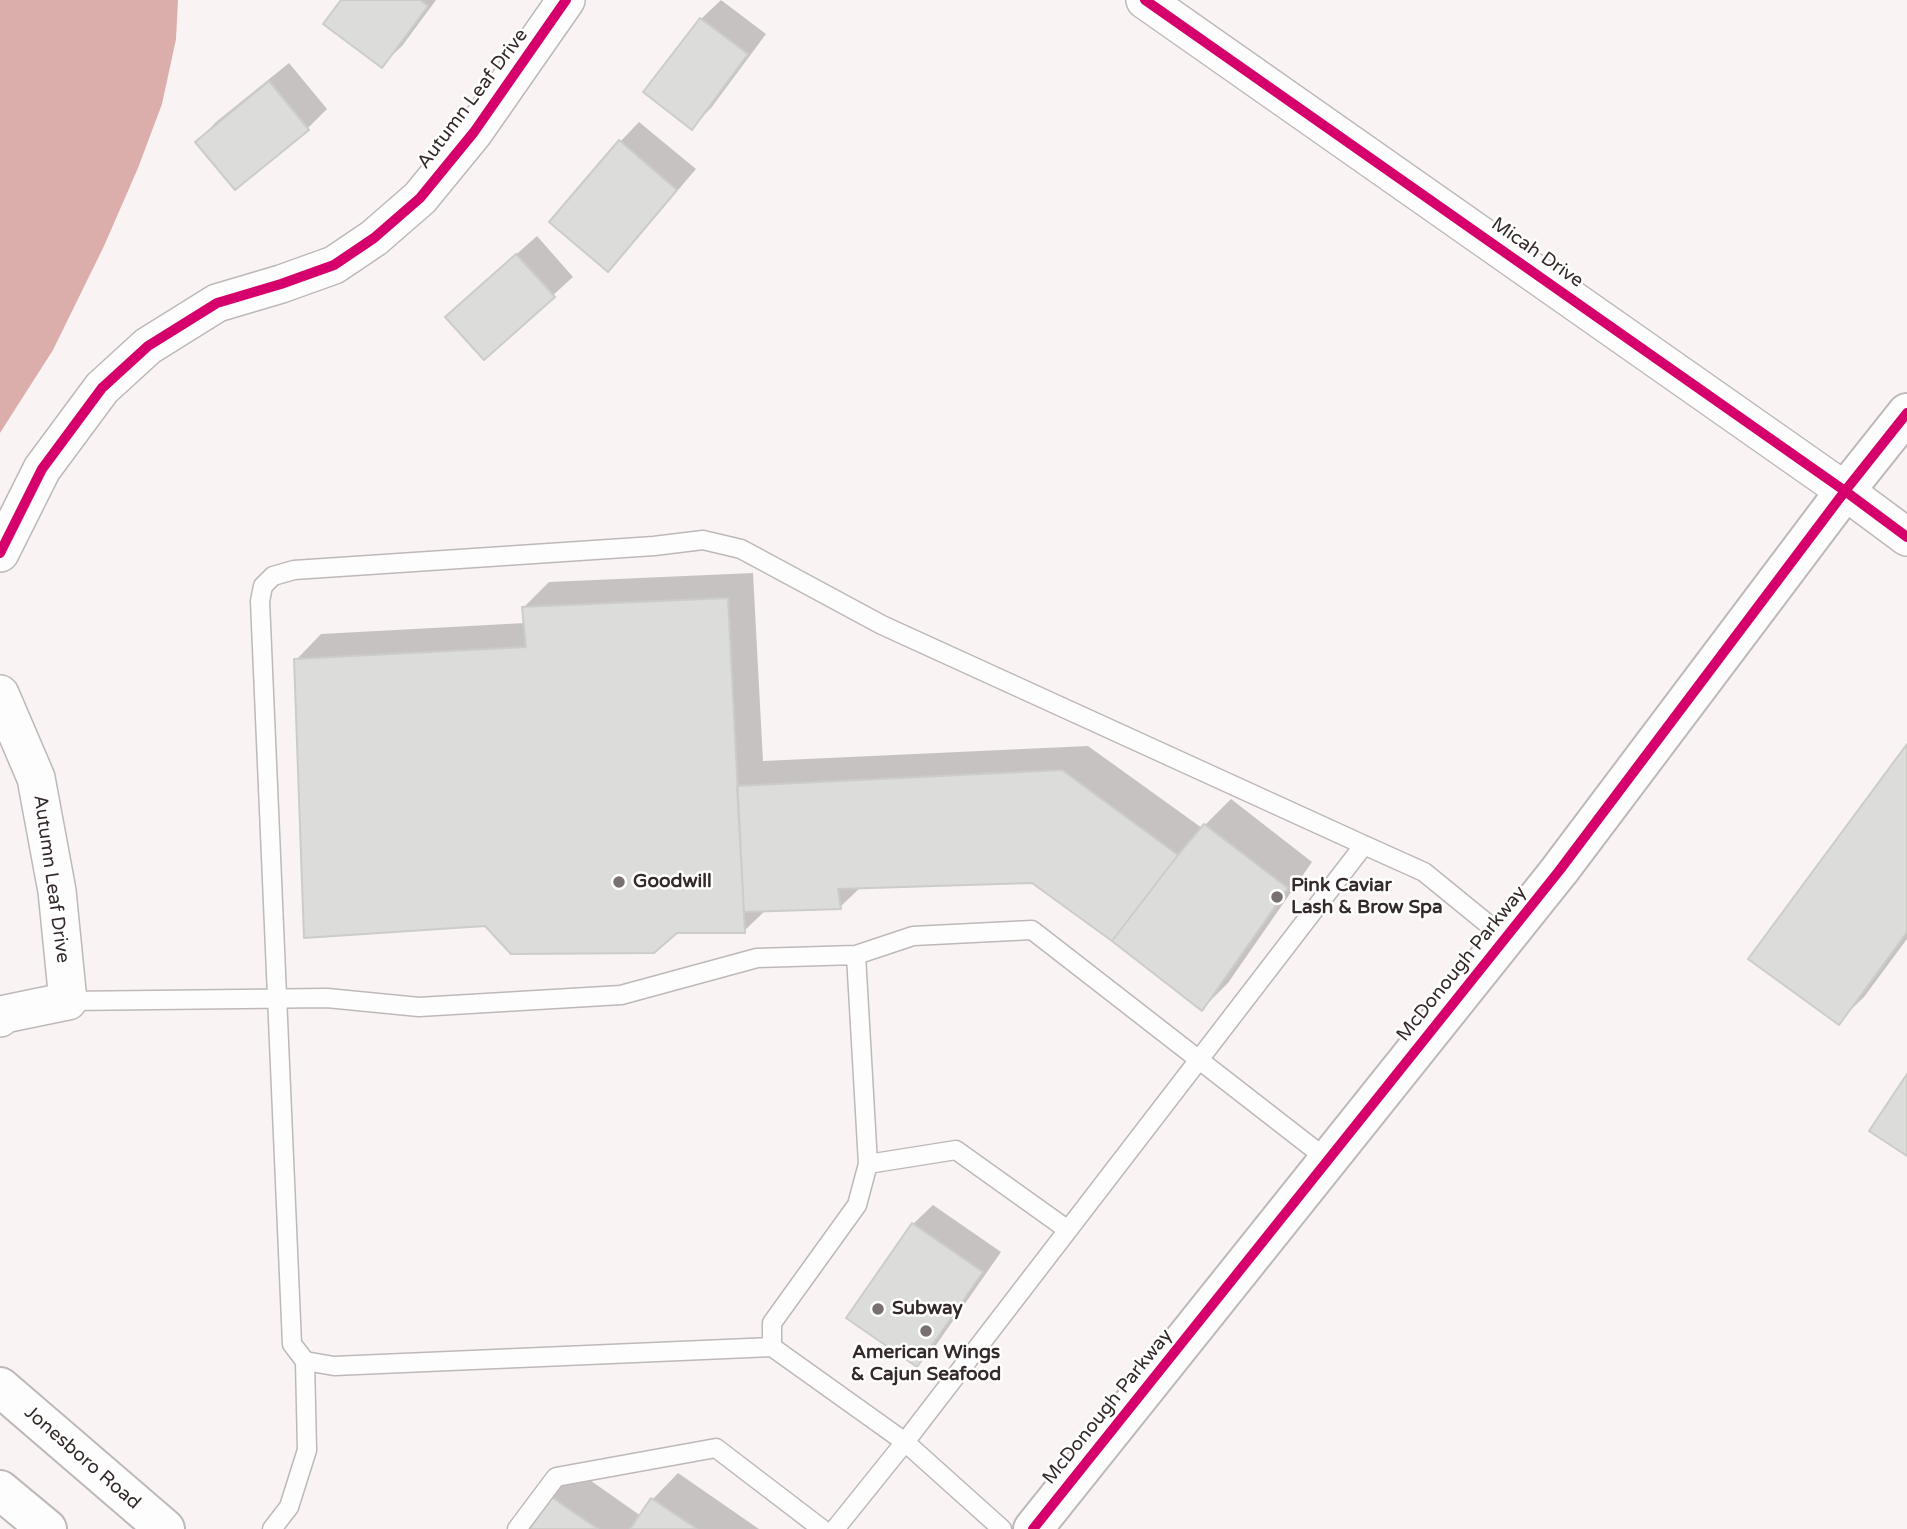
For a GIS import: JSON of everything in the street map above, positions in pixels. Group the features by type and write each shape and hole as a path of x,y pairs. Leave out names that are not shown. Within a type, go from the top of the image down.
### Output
{"street":[{"name":"Autumn Leaf Drive","path":"0,553 42,469 102,388 148,346 217,303 334,265 374,237 420,198 474,132 566,0"},
{"name":"Micah Drive","path":"1145,0 1907,537"},
{"name":"McDonough Parkway","path":"1033,1529 1559,871 1845,491 1907,413"},
{"name":"Autumn Leaf Drive","path":"0,694 36,778 57,891 68,1001"},
{"path":"0,1017 68,1001"},
{"name":"Jonesboro Road","path":"0,1387 165,1529"},
{"path":"0,1490 47,1529"}],"lane":[{"path":"272,1529 289,1507 307,1450 305,1361 292,1344 260,601 263,586 273,576 294,570 654,546 703,540 741,549 882,625 1424,872 1505,938"},
{"path":"835,1529 905,1442 1364,845"},
{"path":"68,1001 327,998 419,1007 621,995 757,958 856,955 913,936 1032,930 1328,1160"},
{"path":"772,1347 772,1323 858,1205 868,1164 856,955"},
{"path":"868,1164 956,1150 1068,1230"},
{"path":"305,1361 334,1366 772,1347 905,1442 1002,1529"},
{"path":"517,1529 556,1477 716,1448 822,1529"}],"shaded area":[{"path":"0,0 178,0 176,39 162,104 138,168 104,246 53,350 0,433"}],"building":[{"path":"341,0 420,0 428,6 382,68 323,24"},
{"path":"700,18 748,54 692,130 643,92"},
{"path":"269,81 309,130 235,190 195,142"},
{"path":"619,140 677,190 608,272 549,222"},
{"path":"516,254 555,297 484,360 445,317"},
{"path":"728,598 745,933 677,933 654,953 511,954 485,926 304,938 294,659 526,647 522,607"},
{"path":"1907,744 1907,932 1839,1025 1748,959"},
{"path":"1062,770 1178,855 1112,941 1032,883 838,889 841,909 744,912 737,786"},
{"path":"1204,824 1288,888 1202,1011 1112,941"},
{"path":"1907,1074 1907,1156 1869,1131"},
{"path":"912,1223 983,1272 917,1367 846,1318"},
{"path":"550,1496 598,1529 527,1529"},
{"path":"651,1498 697,1529 630,1529"}],"cycle path":[{"path":"0,553 42,469 102,388 148,346 217,303 334,265 374,238 420,198 474,132 566,0"},
{"path":"1145,0 1907,537"},
{"path":"1033,1529 1559,871 1845,491 1907,413"}],"place":[{"name":"Goodwill","path":"619,882"},
{"name":"Pink Caviar Lash & Brow Spa","path":"1277,897"},
{"name":"Subway","path":"878,1309"},
{"name":"American Wings & Cajun Seafood","path":"926,1331"}]}
